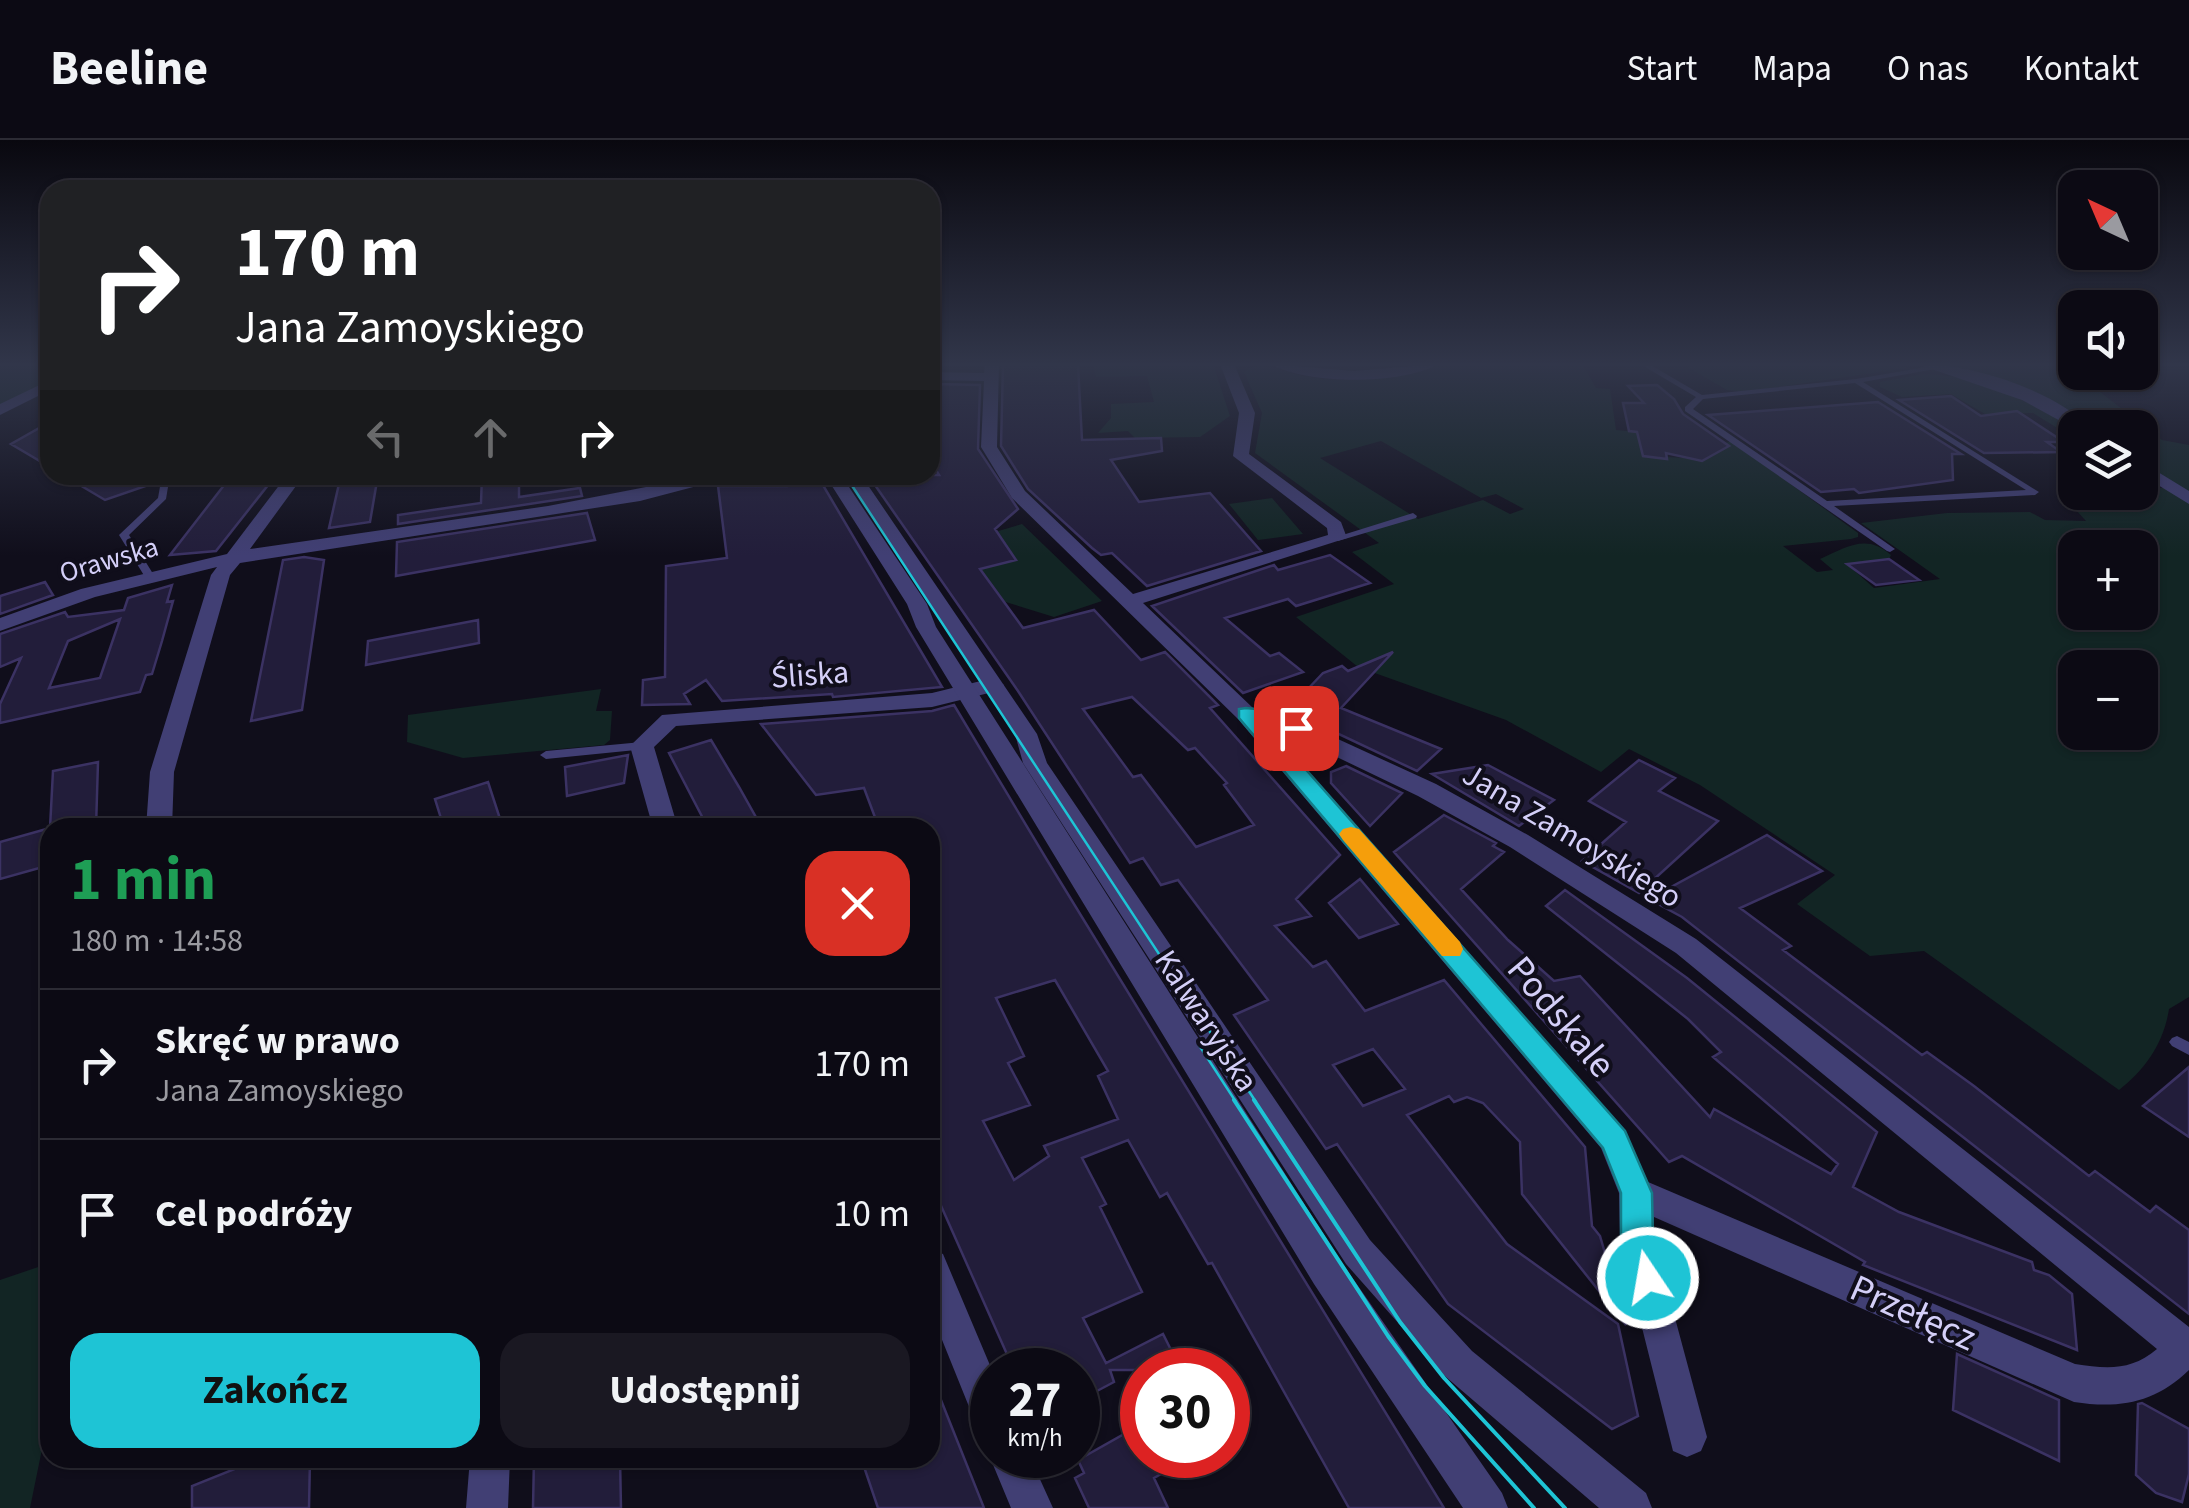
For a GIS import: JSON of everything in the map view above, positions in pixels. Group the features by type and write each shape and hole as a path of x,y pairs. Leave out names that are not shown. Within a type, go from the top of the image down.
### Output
{"street":[{"name":"Jana Zamoyskiego","path":"990,428 989,447 1000,469 1037,516 1246,714 1271,717 1427,790 1520,841 1686,946 2187,1349"},
{"path":"1127,602 1338,538 1334,526 1241,456 1245,428"},
{"path":"2158,478 2189,499"},
{"path":"160,818 162,772 222,575 288,485"},
{"name":"Orawska","path":"0,625 236,554 318,546 640,498 691,485"},
{"name":"Kalwaryjska","path":"840,485 917,604 926,627 1026,734 1036,763 1358,1252 1460,1364 1632,1508"},
{"name":"Kalwaryjska","path":"859,485 1327,1272 1487,1508"},
{"name":"Śliska","path":"642,746 670,720 748,720 932,700 980,689"},
{"name":"Podskale","path":"1246,714 1614,1140 1636,1193 1637,1240 1687,1436"},
{"path":"642,746 663,818"},
{"name":"Przełęcz","path":"1636,1193 2074,1383 2130,1388 2187,1349"},
{"path":"940,1290 970,1362"},
{"path":"487,1508 489,1468"},
{"path":"1019,1478 1032,1508"}],"lane":[{"path":"1715,428 1890,550"},
{"path":"1824,504 2035,492 1932,428"},
{"path":"150,577 124,535 162,499 164,485"},
{"path":"1338,538 1413,516"},
{"path":"546,754 642,746"}],"green space":[{"path":"1102,428 1213,428 1200,437 1135,438 1128,431 1098,433"},
{"path":"1259,428 1616,428 1637,432 1643,456 1688,458 1731,441 1858,533 1858,537 1851,539 1783,546 1817,572 1833,570 1820,559 1839,550 1865,543 1882,548 1891,555 1889,559 1848,565 1874,588 1940,579 1861,523 1947,513 2030,512 2045,520 2086,521 2076,510 2158,510 2158,487 2180,487 2158,472 2158,437 2189,445 2189,997 2169,1009 2152,1054 2119,1090 1924,951 1870,956 1797,904 1835,875 1700,785 1629,749 1601,772 1506,720 1358,667 1296,617 1394,584 1352,552 1379,543 1255,453","holes":["1381,441 1481,498 1496,494 1524,509 1510,514 1483,500 1418,519 1320,458"]},
{"path":"1272,498 1303,534 1258,540 1229,504"},
{"path":"1022,524 1102,601 1054,617 999,600 997,592 975,570 1016,560 995,532"},
{"path":"601,689 596,711 612,711 610,740 604,745 463,758 407,742 408,715"},
{"path":"40,1266 40,1459 30,1508 0,1508 0,1280"}],"building":[{"path":"40,428 40,461 11,444"},
{"path":"940,428 979,428 978,449 1018,509 995,529 1016,560 980,569 1023,628 1094,610 1141,660 1165,652 1218,705 1210,708 1340,855 1296,899 1311,916 1275,926 1313,967 1326,961 1365,1011 1444,980 1585,1147 1592,1226 1600,1236 1626,1325 1522,1194 1520,1142 1483,1103 1467,1097 1454,1102 1449,1096 1407,1115 1507,1244 1618,1324 1638,1416 1612,1429 1448,1304 1337,1144 1326,1149 1234,1015 1268,1000 1178,880 1161,885 1143,858 1130,863 1018,691 875,485 940,485","holes":["1132,697 1188,750 1195,748 1227,783 1224,785 1254,825 1196,847 1141,775 1133,777 1083,709","1373,1049 1405,1089 1363,1106 1333,1065"]},
{"path":"1001,428 1081,428 1082,440 1161,438 1162,451 1111,460 1139,502 1210,493 1261,551 1147,586 1112,553 1101,555 1092,548 1028,489 1001,446"},
{"path":"1628,428 1703,428 1729,446 1702,461 1666,453 1667,459 1643,456 1637,432"},
{"path":"1727,428 1919,428 1961,454 1952,454 1953,480 1859,493 1854,489 1821,492"},
{"path":"1944,428 2043,428 2058,438 2058,442 2047,442 2058,452 1984,453"},
{"path":"80,485 148,485 105,500"},
{"path":"224,485 268,485 216,551 170,555"},
{"path":"339,485 376,485 370,522 329,528"},
{"path":"482,485 519,485 519,497 580,488 582,496 398,524 398,515 481,503"},
{"path":"823,485 942,687 833,697 832,694 722,701 706,680 684,694 690,704 642,705 643,680 665,677 666,566 727,558 718,486"},
{"path":"587,513 595,540 396,576 397,542"},
{"path":"1330,555 1370,583 1296,606 1288,599 1225,618 1270,656 1279,653 1303,672 1243,693 1152,606 1274,565 1278,570"},
{"path":"1889,559 1919,580 1876,585 1847,564"},
{"path":"283,560 324,560 302,710 251,721"},
{"path":"45,582 53,595 0,614 0,596"},
{"path":"172,585 167,602 173,601 162,641 152,674 146,675 140,692 0,723 0,704 21,658 0,667 0,634 65,612 68,617 124,610 128,598","holes":["120,619 100,678 49,688 68,641"]},
{"path":"478,620 479,643 366,665 368,641"},
{"path":"1393,652 1341,708 1441,749 1417,771 1288,710 1323,673 1342,666 1348,671"},
{"path":"954,705 1444,1508 1349,1508 1212,1263 1208,1264 1167,1193 1160,1197 1128,1140 1082,1158 1106,1204 1100,1207 1142,1292 1083,1318 1098,1348 1004,1348 940,1204 940,818 875,818 864,788 816,795 761,724 932,711","holes":["1055,980 1108,1071 1098,1076 1118,1119 1044,1146 1049,1156 1014,1180 983,1121 1030,1105 1008,1063 1024,1056 996,998"]},
{"path":"711,740 756,818 703,818 669,753"},
{"path":"628,755 624,783 567,796 565,767"},
{"path":"1639,760 1675,778 1659,791 1718,821 1639,893 1582,861 1626,822 1589,801"},
{"path":"98,762 96,818 51,818 53,771"},
{"path":"1488,765 1554,800 1519,826 1432,774"},
{"path":"1346,766 1402,793 1370,826 1331,783 1331,772"},
{"path":"488,782 500,818 441,818 435,799"},
{"path":"1444,815 1496,843 1493,846 1504,852 1461,889 1508,940 1554,981 1580,976 1710,1117 1714,1109 1831,1174 1838,1164 1713,1057 1721,1052 1688,1019 1546,906 1565,890 1687,978 1877,1132 1853,1187 1899,1212 2032,1262 2034,1270 2049,1275 2072,1294 2077,1350 1863,1265 1865,1262 1682,1156 1669,1162 1394,852"},
{"path":"40,831 40,868 0,879 0,842"},
{"path":"1767,835 1822,871 1740,908 1791,946 1783,950 1922,1055 1927,1052 1974,1086 2089,1176 2095,1171 2150,1212 2156,1206 2189,1230 2189,1314 1682,917 1649,899"},
{"path":"1360,879 1398,924 1359,938 1329,903"},
{"path":"2189,1067 2189,1137 2143,1106"},
{"path":"1163,1334 1170,1348 1135,1348"},
{"path":"1100,1351 1106,1363 1120,1356 1120,1370 1110,1370 1114,1382 1100,1389"},
{"path":"1957,1354 2059,1400 2059,1461 1953,1410"},
{"path":"940,1398 984,1508 878,1508 864,1468 940,1468"},
{"path":"2138,1404 2189,1429 2189,1474 2182,1502 2156,1493 2136,1475"},
{"path":"1120,1436 1120,1478 1154,1478 1168,1508 1089,1508 1075,1478 1100,1478 1100,1448"},
{"path":"237,1468 310,1468 309,1508 192,1508 192,1486"},
{"path":"534,1468 620,1468 621,1508 533,1508"}],"tram line":[{"path":"852,485 1256,1102"},
{"path":"1199,1045 1236,1102"},
{"path":"1234,1100 1388,1336 1425,1386 1534,1508"},
{"path":"1254,1100 1400,1322 1444,1378 1565,1508"}],"slow traffic":[{"path":"1351,834 1451,949"}],"route":[{"path":"1296,728 1271,717 1246,714 1614,1140 1636,1193 1637,1240 1648,1278"}]}
